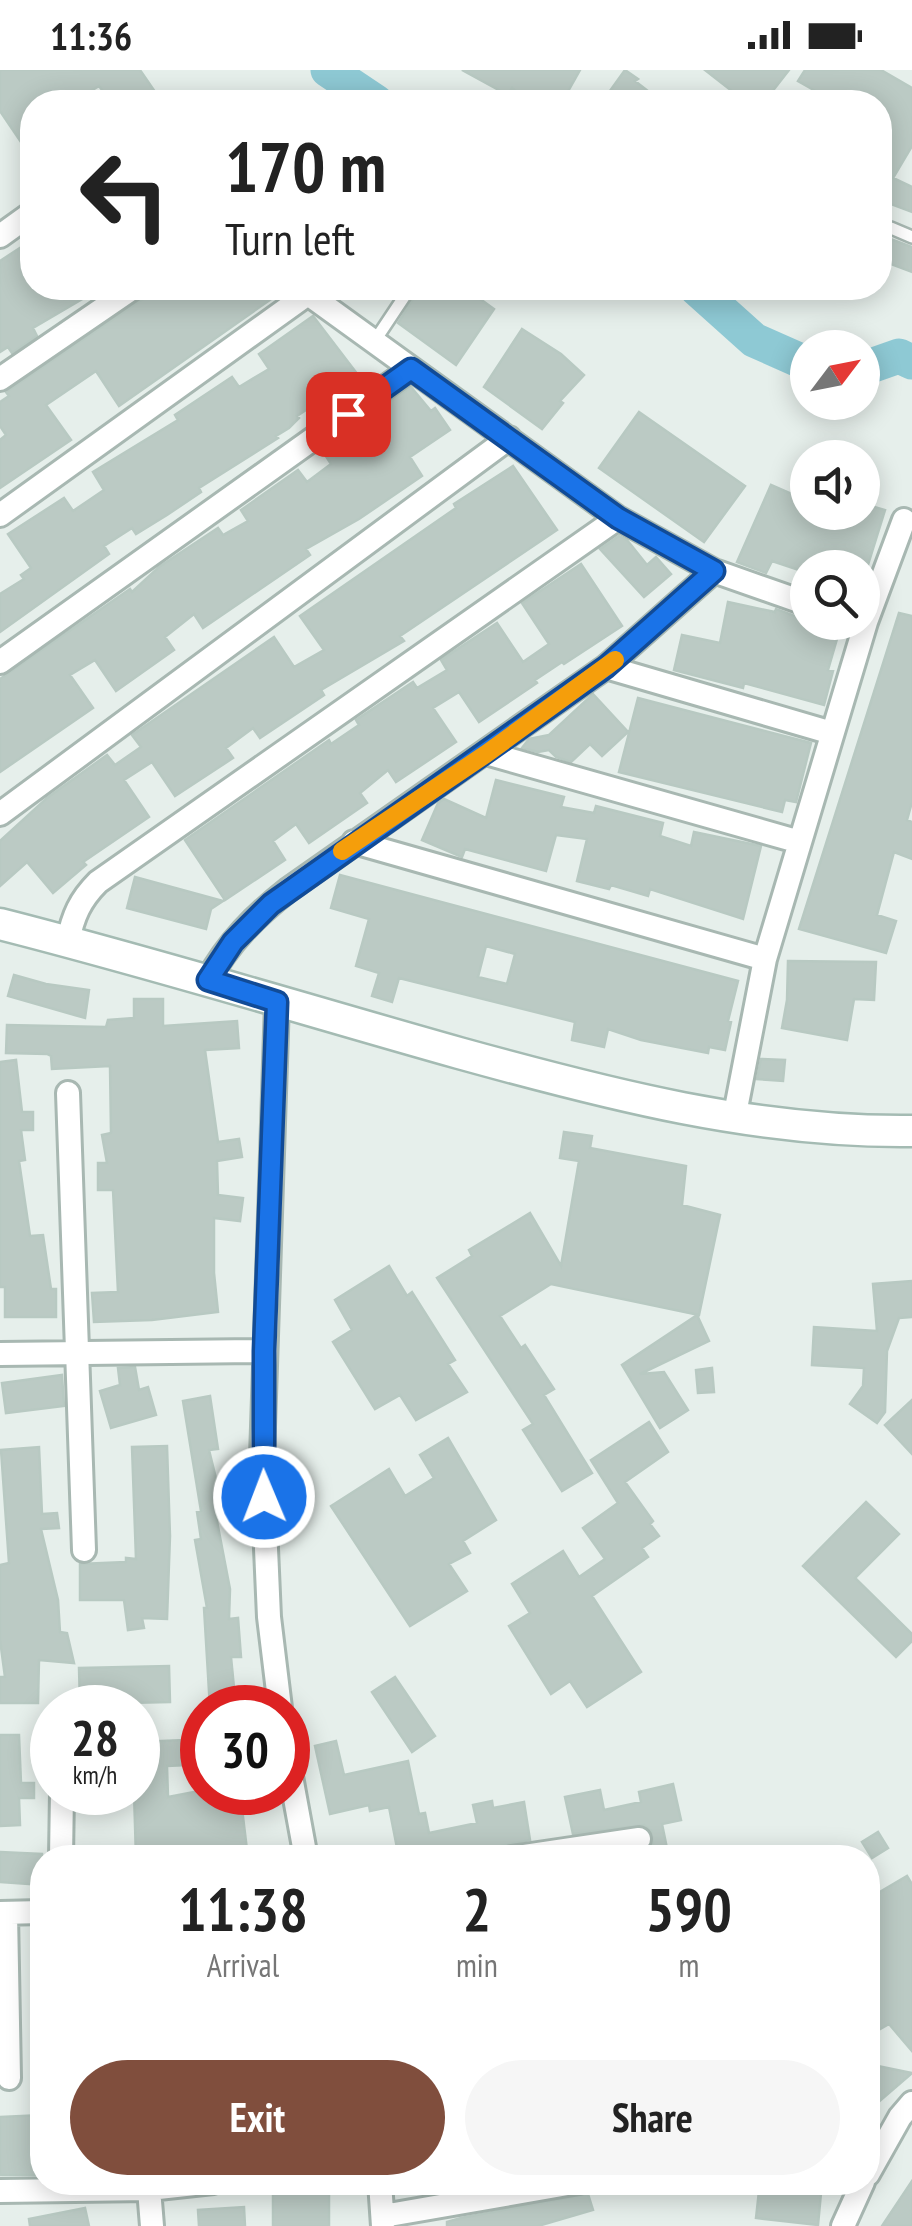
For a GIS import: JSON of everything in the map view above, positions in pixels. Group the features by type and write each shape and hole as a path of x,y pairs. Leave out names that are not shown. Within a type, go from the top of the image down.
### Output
{"street":[{"path":"0,379 115,300"},
{"path":"0,515 290,300"},
{"path":"317,300 618,518 714,571 790,598"},
{"path":"0,662 411,369"},
{"path":"0,814 509,438"},
{"path":"68,941 72,918 83,896 98,882 618,518"},
{"path":"880,581 904,520"},
{"path":"208,980 254,917 354,842 486,754 606,667 714,571"},
{"path":"734,1118 765,958 859,640"},
{"path":"606,667 832,733"},
{"path":"486,754 800,842"},
{"path":"354,842 765,958"},
{"path":"0,924 575,1085 734,1118 813,1128 912,1130"},
{"path":"277,1002 264,1351 265,1537 277,1685"},
{"path":"68,1093 84,1550"},
{"path":"0,1354 264,1351"},
{"path":"61,1845 62,1815"},
{"path":"298,1815 304,1845"},
{"path":"603,1845 639,1840"},
{"path":"10,2078 3,1913 30,1912"},
{"path":"880,2153 912,2103"},
{"path":"0,2190 30,2190"},
{"path":"150,2195 152,2226"},
{"path":"381,2195 383,2221 514,2195"},
{"path":"844,2226 857,2195"}],"lane":[{"path":"374,342 402,300"}],"building":[{"path":"0,70 140,70 154,90 102,90 99,86 92,90 20,90 20,141 0,111"},
{"path":"462,70 580,70 569,90 499,90"},
{"path":"625,70 647,90 611,90"},
{"path":"705,70 789,70 773,90 731,90"},
{"path":"805,70 881,70 912,88 912,146 893,178 912,187 912,212 892,204 892,90 814,90 798,81"},
{"path":"892,240 912,247 912,272 892,264"},
{"path":"20,248 20,300 81,300 33,328 37,336 12,353 8,347 0,352 0,261"},
{"path":"141,300 270,300 119,406 96,371 46,405 71,440 0,488 0,440 6,435 0,426 0,402 9,396 6,392"},
{"path":"412,300 482,300 494,309 456,365 398,323"},
{"path":"313,316 358,375 297,416 278,438 199,488 201,492 167,515 136,534 132,528 104,546 109,554 0,632 0,594 24,579 21,575 31,568 8,534 64,498 73,511 104,490 93,472 178,420 175,415 232,377 239,387 269,369 259,354"},
{"path":"522,329 561,354 584,375 542,429 484,387"},
{"path":"411,387 431,411 435,408 450,430 410,457 422,476 306,549 310,555 203,628 194,614 165,637 174,650 116,691 95,660 70,675 93,708 0,772 0,679 130,589 132,592 159,567 218,528 223,535 248,521 241,510 298,470 307,482 331,464 324,453 382,414 379,410"},
{"path":"639,412 745,486 704,542 599,468"},
{"path":"513,466 557,530 400,636 404,641 321,690 324,695 260,738 253,728 226,748 233,758 175,796 152,762 124,780 149,817 83,862 86,865 53,893 27,862 0,886 0,841 47,798 107,755 115,765 141,747 132,735 274,637 294,667 324,650 300,616"},
{"path":"771,485 790,493 790,530 879,530 873,550 790,550 790,567 772,561 766,573 737,562"},
{"path":"619,536 647,565 656,557 671,574 644,597 600,549"},
{"path":"581,564 622,626 535,680 537,683 479,722 459,692 433,708 456,742 396,782 388,770 360,793 367,803 309,843 296,824 273,841 285,860 225,900 185,840 329,740 331,744 359,725 356,720 413,682 417,688 447,670 441,660 497,623 523,662 549,644 522,603"},
{"path":"728,602 790,614 790,640 837,640 824,705 744,683 743,688 674,670 682,635 720,643"},
{"path":"899,613 912,616 912,802 907,820 912,822 912,859 894,852 877,915 896,921 886,953 799,929"},
{"path":"593,694 628,732 602,756 590,744 571,762 549,750 522,748 529,739 549,735"},
{"path":"638,698 811,743 796,802 785,800 782,812 619,772"},
{"path":"496,780 564,797 561,807 594,813 596,806 663,823 660,836 691,846 694,832 761,846 743,919 650,889 648,896 611,885 609,889 577,881 587,839 556,835 546,871 465,849 462,857 422,840 438,803 444,799 486,818"},
{"path":"340,875 738,981 725,1050 709,1047 708,1053 608,1029 604,1047 572,1040 575,1022 399,978 392,1002 372,996 379,973 356,966 369,919 331,908","holes":["486,946 515,954 507,984 478,977"]},
{"path":"135,877 223,901 211,909 206,929 127,908"},
{"path":"788,961 876,962 874,1000 854,999 847,1040 782,1028"},
{"path":"14,975 89,990 85,1018 8,996"},
{"path":"134,999 163,999 163,1026 237,1021 239,1048 205,1050 218,1142 239,1139 242,1157 217,1161 218,1195 243,1198 240,1221 214,1218 218,1312 94,1322 92,1293 118,1292 113,1190 98,1190 98,1163 107,1163 102,1135 111,1133 110,1066 52,1069 51,1056 47,1054 6,1053 7,1025 106,1027 108,1020 134,1018"},
{"path":"761,1059 785,1060 783,1081 757,1079"},
{"path":"16,1060 22,1112 33,1112 33,1130 21,1130 25,1160 19,1161 30,1236 43,1235 51,1289 56,1289 56,1317 5,1317 5,1287 0,1287 0,1062"},
{"path":"564,1132 592,1136 590,1148 686,1166 682,1205 720,1215 699,1315 551,1284 500,1316 554,1389 544,1395 592,1473 562,1491 523,1430 533,1424 437,1278 472,1256 469,1250 530,1213 561,1266 579,1161 560,1158"},
{"path":"389,1266 407,1296 412,1292 455,1360 448,1364 467,1392 416,1420 400,1395 375,1409 333,1342 352,1330 335,1300"},
{"path":"912,1281 912,1317 899,1318 887,1351 885,1412 877,1423 850,1404 863,1386 864,1368 812,1365 814,1327 877,1331 873,1284"},
{"path":"697,1315 709,1341 640,1374 664,1372 688,1410 660,1428 622,1365"},
{"path":"135,1367 139,1390 148,1387 156,1415 111,1428 100,1391 120,1385 118,1368"},
{"path":"712,1368 714,1392 698,1393 696,1370"},
{"path":"62,1375 64,1406 6,1413 2,1383"},
{"path":"210,1396 218,1449 209,1450 225,1515 216,1516 230,1589 229,1619 238,1618 241,1657 231,1657 234,1685 209,1685 207,1608 195,1540 201,1539 197,1512 201,1511 183,1401"},
{"path":"912,1400 912,1454 885,1425"},
{"path":"649,1422 668,1452 625,1482 659,1536 642,1548 648,1557 592,1596 641,1672 587,1707 570,1681 551,1694 509,1626 530,1613 512,1584 563,1551 579,1577 605,1559 583,1528 618,1503 591,1460"},
{"path":"448,1438 496,1520 463,1541 470,1553 449,1564 467,1591 410,1626 331,1506 389,1469 405,1496 434,1478 420,1455"},
{"path":"167,1446 167,1619 142,1618 144,1628 128,1630 124,1600 80,1600 80,1564 136,1559 132,1447"},
{"path":"39,1447 42,1514 57,1513 59,1528 41,1529 58,1600 60,1632 67,1633 74,1663 39,1660 38,1685 30,1685 30,1703 0,1703 0,1677 5,1677 0,1640 0,1565 9,1563 1,1450"},
{"path":"866,1502 899,1534 855,1578 912,1634 912,1641 896,1657 803,1566"},
{"path":"169,1666 170,1702 160,1702 160,1685 79,1685 79,1668"},
{"path":"395,1677 435,1736 412,1752 372,1692"},
{"path":"0,1735 19,1735 21,1783 30,1783 30,1798 19,1798 20,1825 0,1826"},
{"path":"180,1740 180,1765 167,1766 168,1797 180,1795 180,1815 243,1815 246,1845 136,1845 135,1815 160,1815 160,1741"},
{"path":"336,1741 344,1775 408,1761 419,1814 425,1813 429,1833 477,1823 473,1805 492,1801 493,1808 524,1802 530,1840 505,1845 396,1845 389,1807 370,1811 369,1805 330,1814 315,1746"},
{"path":"673,1784 681,1820 662,1824 666,1845 652,1845 651,1831 644,1825 573,1834 565,1797 600,1790 604,1810 641,1802 639,1792"},
{"path":"878,1832 888,1848 880,1853 880,1845 862,1842"},
{"path":"0,1852 30,1853 30,1884 0,1882"},
{"path":"907,1876 912,1884 912,2051 889,2024 880,2029 880,1892"},
{"path":"880,2066 912,2073 880,2101"},
{"path":"30,2116 30,2175 0,2175 0,2117"},
{"path":"912,2181 912,2226 882,2226"},
{"path":"273,2195 329,2195 329,2226 273,2226"},
{"path":"583,2195 588,2195 593,2210 538,2226 447,2226 447,2222"},
{"path":"759,2195 821,2195 818,2225 756,2218"},
{"path":"244,2207 245,2226 199,2226 198,2210"},
{"path":"85,2208 89,2226 30,2226 29,2219"}],"waterway":[{"path":"328,70 358,90"},
{"path":"709,300 754,340 790,356"},
{"path":"880,363 899,356 912,362"}],"slow traffic":[{"path":"342,851 486,754 615,660"}],"route":[{"path":"264,1497 264,1351 277,1002 208,980 254,917 354,842 486,754 606,667 714,571 618,518 411,369 348,414"}]}
